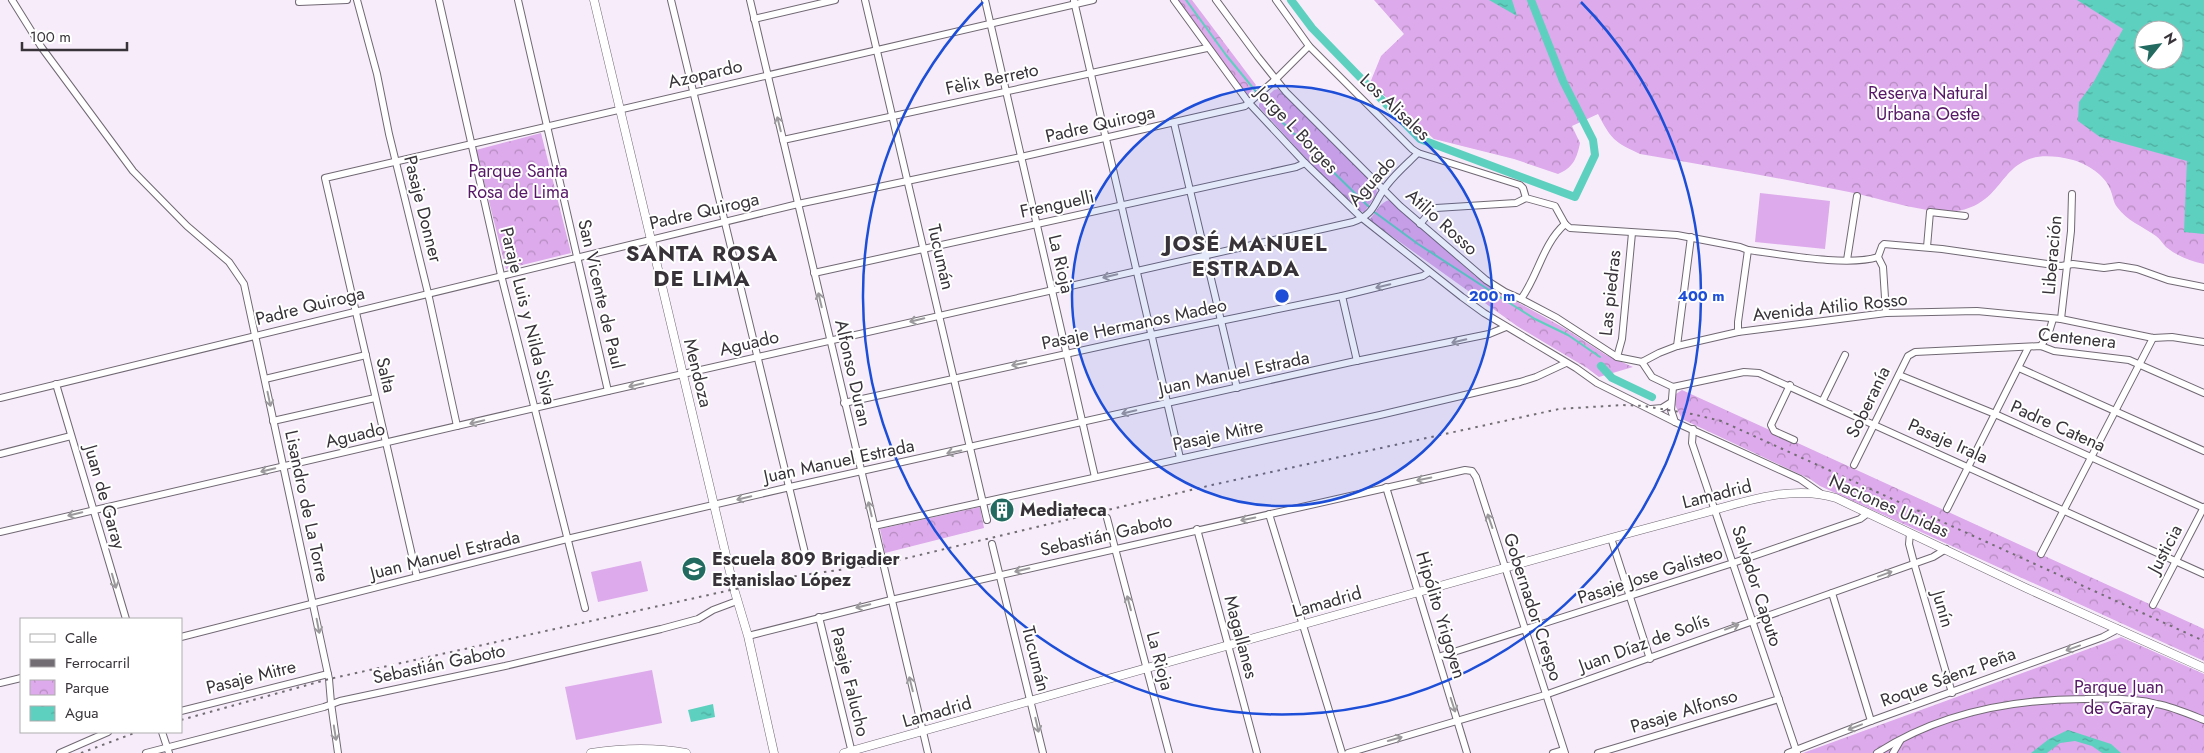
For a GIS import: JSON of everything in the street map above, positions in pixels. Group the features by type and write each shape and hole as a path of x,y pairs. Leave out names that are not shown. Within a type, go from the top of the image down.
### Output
{"street":[{"name":"Lisandro de La Torre","path":"12,0 42,48 133,171 187,226 235,268 244,284 257,335 314,604 328,674 338,753"},
{"path":"298,2 347,0"},
{"name":"Pasaje Donner","path":"357,0 377,74 395,162 428,293 457,426"},
{"name":"Paraje Luis y Nilda Silva","path":"439,0 501,275 585,608"},
{"name":"San Vicente de Paul","path":"518,0 608,391"},
{"name":"Mendoza","path":"594,0 737,601 748,636 774,753"},
{"path":"671,0 806,557"},
{"name":"Alfonso Duran","path":"750,0 928,753"},
{"path":"754,19 835,0"},
{"name":"Tucumán","path":"865,0 987,520"},
{"name":"La Rioja","path":"985,0 1095,477"},
{"name":"Azopardo","path":"325,178 1074,2 1093,0"},
{"name":"Jorge L Borges","path":"1174,0 1207,48 1249,103 1305,163 1429,272 1484,313 1566,363"},
{"name":"Atilio Rosso","path":"1216,0 1275,80 1420,224 1486,280 1505,292 1557,318 1616,357"},
{"name":"Los Alisales","path":"1276,0 1309,46 1418,153 1514,182 1523,188 1526,198"},
{"path":"1074,2 1180,458"},
{"name":"Padre Quiroga","path":"0,398 798,204 1174,123 1249,103 1309,46"},
{"name":"Fèlix Berreto","path":"783,140 1207,48"},
{"path":"1174,123 1236,388"},
{"name":"Aguado","path":"0,532 758,356 1205,255 1365,216 1373,208 1384,190 1418,153"},
{"name":"Frenguelli","path":"814,273 1296,167 1305,163"},
{"name":"Salta","path":"325,178 416,578"},
{"name":"Liberación","path":"2061,319 2072,194"},
{"path":"1847,260 1857,196"},
{"path":"1420,224 1430,211 1436,208 1516,202 1526,198 1555,206 1570,228 1691,237 1748,250 1847,260 1870,260 1878,257"},
{"path":"1927,247 1930,212 1965,216"},
{"path":"1521,299 1533,281 1539,260 1552,236 1566,224"},
{"name":"Las piedras","path":"1616,357 1622,339 1632,233"},
{"path":"1677,346 1691,237"},
{"path":"1886,313 1883,267 1878,257 1884,244 1927,247 2061,266 2126,267 2168,280 2204,287"},
{"path":"1738,332 1748,250"},
{"name":"Pasaje Hermanos Madeo","path":"844,403 1152,335 1342,296 1423,276 1429,272"},
{"path":"1342,296 1357,361"},
{"name":"Avenida Atilio Rosso","path":"1642,362 1659,352 1677,346 1738,332 1886,313 1967,310 2061,319 2153,338 2172,337 2204,342"},
{"name":"Liberación","path":"2041,346 2049,332 2053,318"},
{"name":"Juan Manuel Estrada","path":"182,637 567,539 1167,403 1489,334 1506,327"},
{"path":"2041,554 2093,457 2153,338"},
{"name":"Centenera","path":"1911,353 1972,348 2028,348 2041,346 2054,351 2122,358 2140,363 2204,392"},
{"path":"1947,509 2028,348"},
{"name":"Soberanía","path":"1854,465 1911,353"},
{"path":"265,379 366,355"},
{"path":"1823,400 1845,355"},
{"path":"1616,357 1642,362 1652,377 1673,388 1670,403 1675,422"},
{"name":"Naciones Unidas","path":"1566,363 1607,388 1675,422 1800,479 1820,493 1868,513 2026,588 2204,668"},
{"name":"Pasaje Mitre","path":"874,526 1520,382 1566,363"},
{"path":"2019,368 2204,451"},
{"name":"Pasaje Irala","path":"1673,388 1750,371 1759,373 1790,385 2204,574"},
{"name":"Padre Catena","path":"1899,374 2093,457 2204,508"},
{"name":"Juan de Garay","path":"56,384 126,618"},
{"path":"1790,385 1771,425 1774,431 1794,440"},
{"path":"274,421 375,398"},
{"path":"1652,409 1662,408 1670,403"},
{"name":"Salvador Caputo","path":"1693,430 1692,443 1716,509 1796,752"},
{"path":"0,454 72,436"},
{"name":"Sebastián Gaboto","path":"748,636 819,617 1114,548 1465,470 1472,471"},
{"name":"Gobernador Crespo","path":"1472,471 1476,477 1506,567 1564,751"},
{"name":"Hipólito Yrigoyen","path":"1386,487 1467,753"},
{"name":"Lamadrid","path":"849,752 1146,667 1716,509 1780,494 1820,493"},
{"name":"Justicia","path":"2153,605 2204,508"},
{"name":"Pasaje Jose Galisteo","path":"1438,657 1525,631 1733,563 1860,519 1868,513"},
{"path":"1269,514 1342,753"},
{"name":"La Rioja","path":"1107,518 1169,753"},
{"name":"Magallanes","path":"1198,530 1257,753"},
{"name":"Junín","path":"1910,533 1909,544 1952,693"},
{"path":"1611,538 1650,659"},
{"name":"Tucumán","path":"992,544 1043,753"},
{"name":"Juan Díaz de Solís","path":"1348,753 1546,695 1933,557 1946,549"},
{"path":"1832,593 1871,721"},
{"name":"Sebastián Gaboto","path":"146,753 168,750 331,704 661,629 698,619 713,610 737,601"},
{"name":"Pasaje Falucho","path":"819,617 849,752"},
{"name":"Roque Sáenz Peña","path":"1788,753 1796,752 1871,721 2103,637 2118,628"},
{"name":"Pasaje Mitre","path":"182,711 328,674"},
{"path":"0,683 20,678"},
{"path":"1877,753 1902,738 1928,726 1965,714 2011,704 2053,699 2100,698 2145,702 2182,711 2204,720"},
{"name":"Pasaje Alfonso","path":"1598,753 1779,699"},
{"path":"60,753 106,733"},
{"path":"162,733 168,750"},
{"path":"1893,753 1902,738"},
{"path":"591,753 634,748 659,748 686,753"},
{"path":"1553,753 1564,751"}],"green space":[{"path":"1178,0 1192,0 1256,85 1248,95 1246,94"},
{"name":"Reserva Natural Urbana Oeste","path":"1374,0 2204,0 2204,264 2189,260 2175,253 2166,247 2156,236 2125,216 2116,205 2108,184 2090,167 2073,160 2048,156 2030,159 2017,165 1988,197 1975,205 1957,211 1933,211 1860,194 1640,154 1614,139 1598,114 1572,126 1580,143 1574,162 1558,174 1514,159 1434,139 1370,83 1381,56 1404,34"},
{"path":"1278,89 1376,186 1377,194 1364,212 1359,211 1310,163 1259,107 1259,104 1274,90"},
{"name":"Parque Santa Rosa de Lima","path":"541,133 571,253 506,269 476,150"},
{"path":"1760,193 1830,201 1825,249 1755,242"},
{"path":"1390,200 1475,276 1606,355 1633,367 1599,377 1517,326 1372,222 1370,219 1379,207 1384,202"},
{"path":"1682,390 2204,629 2204,661 1820,486 1810,479 1682,419 1674,403 1676,394"},
{"path":"980,507 984,528 885,553 880,529"},
{"path":"641,561 648,591 598,602 591,572"},
{"name":"Parque Juan de Garay","path":"2121,637 2204,674 2204,753 1803,753"},
{"path":"652,670 662,723 576,740 565,687"}],"water":[{"path":"1489,0 1512,0 1517,16"},
{"path":"2077,0 2204,0 2204,234 2184,232 2187,161 2100,137 2078,121 2079,102 2093,83 2123,29"},
{"path":"713,704 715,717 691,722 688,710"},
{"path":"2068,730 2111,744 2121,753 2102,753 2092,746 2075,741 2060,743 2047,753 2031,753 2049,739"}],"waterway":[{"path":"1186,0 1226,55 1276,116 1370,208"},
{"path":"1291,0 1312,28 1420,139 1575,197 1595,155 1593,140 1563,81 1531,0"},
{"path":"1373,211 1418,244 1492,292 1535,319 1568,335 1600,357"},
{"path":"1601,366 1612,378 1652,397"}],"railway":[{"path":"182,720 329,679 796,576 882,564 1212,485 1559,409 1623,405 1644,406 1721,421 2204,641"},
{"path":"81,753 134,733"}],"place":[{"name":"Mediateca","path":"1002,510"},
{"name":"Escuela 809 Brigadier Estanislao López","path":"694,569"}],"district":[{"name":"JOSÉ MANUEL ESTRADA","path":"1246,256"},
{"name":"SANTA ROSA DE LIMA","path":"702,266"}]}
